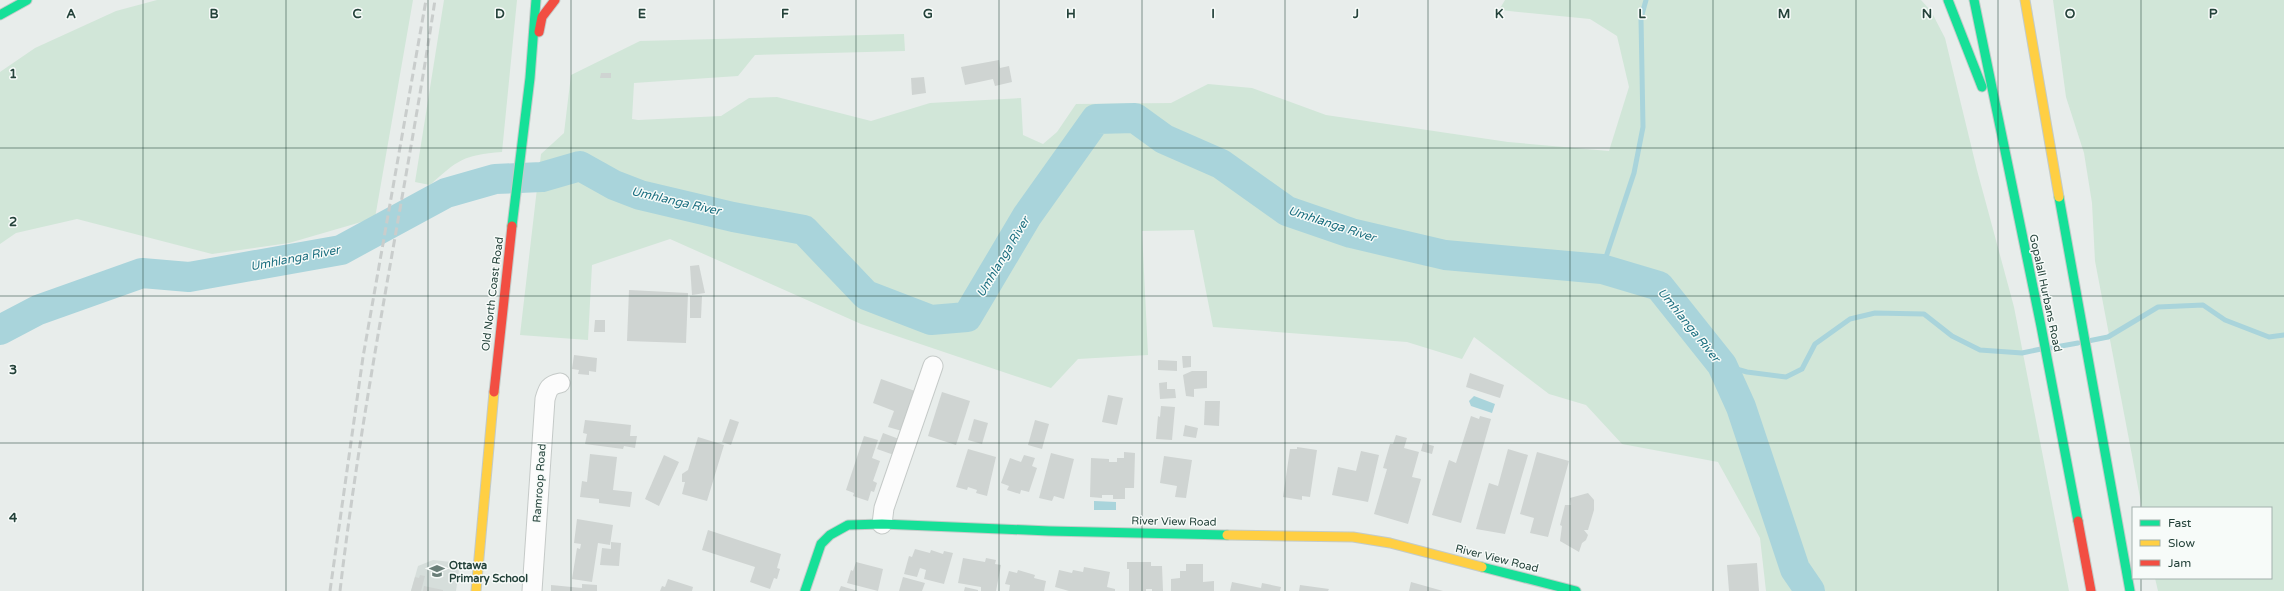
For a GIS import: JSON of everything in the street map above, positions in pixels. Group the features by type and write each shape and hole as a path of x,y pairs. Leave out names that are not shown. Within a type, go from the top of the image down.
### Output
{"street":[{"path":"0,15 27,0"},
{"name":"Old North Coast Road","path":"476,591 498,341 530,78 536,0"},
{"path":"530,78 542,17 555,0"},
{"path":"1948,0 1975,73 1996,111"},
{"name":"Gopalall Hurbans Road","path":"1974,0 2041,326 2091,591"},
{"path":"2025,0 2086,355 2130,591"},
{"path":"882,524 884,508 933,366"},
{"name":"Ramroop Road","path":"532,591 545,399 548,389 553,384 560,383"},
{"name":"River View Road","path":"805,591 821,544 830,535 848,525 882,524 1049,531 1353,537 1390,543 1576,591"}],"shaded area":[{"name":"Ottawa Primary School","path":"433,560 460,563 456,591 411,591 418,566"}],"green space":[{"path":"157,0 413,0 375,218 289,243 212,254 77,219 16,233 0,244 0,72 35,48 116,11"},
{"path":"444,0 517,0 502,152 478,155 462,160 430,185 415,182"},
{"path":"1505,0 1921,0 1931,11 1945,38 1977,170 2014,307 2069,591 1766,591 1760,538 1718,462 1622,444 1586,405 1549,394 1474,337 1462,359 1407,342 1213,327 1194,230 1142,231 1148,355 1078,359 1051,388 861,324 670,239 592,265 588,340 520,335 541,154 564,133 571,75 640,41 904,34 905,51 755,55 738,76 634,83 632,119 638,120 721,116 749,98 777,97 871,121 930,103 1021,98 1023,135 1043,144 1057,132 1076,104 1171,103 1208,84 1252,88 1326,115 1508,142 1609,151 1629,87 1617,36 1590,19 1499,10"},
{"path":"2053,0 2284,0 2284,591 2158,591 2155,579 2272,579 2272,507 2142,507 2095,261 2092,203 2084,153 2066,97"}],"water":[{"path":"1474,396 1495,404 1492,413 1471,406 1469,401"},
{"path":"1094,501 1116,502 1116,510 1094,510"}],"building":[{"path":"999,60 1000,68 1009,66 1012,82 995,86 993,79 965,85 961,67"},
{"path":"601,73 611,73 611,78 600,78"},
{"path":"924,77 926,93 912,95 911,78"},
{"path":"699,265 705,293 692,295 690,266"},
{"path":"629,290 688,293 686,343 627,341"},
{"path":"690,296 702,296 701,318 690,318"},
{"path":"595,320 605,320 605,332 594,332"},
{"path":"574,355 597,358 596,372 589,371 589,375 578,374 579,370 572,369"},
{"path":"1182,356 1191,356 1191,367 1183,368"},
{"path":"1158,360 1177,361 1177,371 1158,370"},
{"path":"1192,371 1207,371 1207,388 1194,389 1194,397 1186,396 1183,375"},
{"path":"1470,373 1504,385 1500,398 1466,387"},
{"path":"881,379 918,392 902,431 888,427 894,411 873,403"},
{"path":"1167,382 1167,389 1175,389 1176,398 1160,399 1159,383"},
{"path":"942,392 970,401 956,445 928,436"},
{"path":"1108,395 1123,398 1117,425 1102,422"},
{"path":"1205,401 1220,401 1219,426 1204,425"},
{"path":"1161,406 1175,407 1172,440 1156,439 1158,416 1160,417"},
{"path":"1471,416 1479,419 1480,416 1491,419 1461,523 1432,515 1449,460 1456,463"},
{"path":"730,419 739,422 731,445 722,442"},
{"path":"974,419 988,423 982,444 968,440"},
{"path":"585,420 631,425 630,436 637,436 635,448 624,446 623,449 585,444 587,434 583,433"},
{"path":"1035,420 1049,424 1042,449 1028,445"},
{"path":"1185,425 1198,428 1196,438 1183,436"},
{"path":"883,433 899,439 894,455 877,449"},
{"path":"1396,435 1407,438 1404,448 1419,452 1412,477 1421,479 1408,524 1374,514 1387,469 1383,468 1390,444 1393,444"},
{"path":"864,436 878,440 872,458 880,461 873,481 877,483 874,492 871,491 868,501 853,496 854,493 846,490"},
{"path":"698,437 724,445 707,501 682,494 685,482 682,482 682,474 688,470"},
{"path":"1423,443 1434,446 1432,454 1421,451"},
{"path":"1297,447 1317,450 1310,497 1302,496 1302,500 1283,497 1290,449 1297,449"},
{"path":"968,449 996,457 987,496 976,493 977,490 968,487 967,490 956,487"},
{"path":"1508,449 1528,455 1505,534 1476,529 1489,483 1498,486"},
{"path":"1361,451 1379,455 1368,502 1332,495 1338,467 1356,471"},
{"path":"1124,452 1135,453 1134,488 1125,488 1125,499 1113,499 1113,495 1102,495 1102,498 1090,497 1091,458 1109,459 1109,462 1117,462 1117,458 1124,458"},
{"path":"1537,452 1569,461 1548,537 1530,533 1534,518 1520,514"},
{"path":"1051,453 1074,459 1064,499 1054,496 1052,501 1039,498"},
{"path":"590,454 617,457 613,490 632,492 630,507 599,503 599,499 580,497 582,481 587,482"},
{"path":"664,455 679,462 659,506 645,499"},
{"path":"1024,455 1035,458 1032,466 1037,468 1029,492 1021,490 1020,494 1007,490 1009,486 1001,483 1010,458 1021,462"},
{"path":"1164,456 1192,460 1186,498 1175,497 1177,486 1160,483"},
{"path":"1588,493 1594,500 1594,510 1588,530 1584,530 1588,535 1586,540 1582,543 1579,552 1560,541 1562,526 1560,525 1565,505 1571,505 1570,498"},
{"path":"577,519 613,525 610,545 598,543 592,582 572,579 577,548 580,549 581,544 574,543"},
{"path":"708,530 781,554 777,568 780,569 777,579 774,578 770,589 750,582 755,567 702,550"},
{"path":"611,542 621,543 619,566 600,565 602,548 611,549"},
{"path":"915,549 930,553 931,550 943,554 944,551 953,553 944,584 924,579 926,570 920,568 917,577 904,574 909,556 912,557"},
{"path":"963,558 985,562 986,558 996,560 995,564 1001,565 996,591 981,591 981,587 958,583"},
{"path":"856,562 883,569 878,591 847,583 851,570 853,571"},
{"path":"1127,562 1151,562 1151,566 1162,566 1163,591 1152,591 1152,589 1146,589 1146,591 1129,591 1129,569 1127,569"},
{"path":"1757,563 1759,591 1729,591 1727,565"},
{"path":"1186,564 1203,564 1203,582 1214,581 1214,591 1171,591 1171,579 1180,578 1180,571 1186,571"},
{"path":"1084,567 1110,572 1107,587 1115,589 1115,591 1069,591 1055,587 1059,570 1072,573 1073,570 1083,572"},
{"path":"1018,570 1035,575 1034,578 1046,581 1044,591 1009,591 1010,585 1005,584 1009,571 1017,573"},
{"path":"420,575 425,576 421,591 411,591 415,577 419,578"},
{"path":"903,577 925,583 922,591 899,591"},
{"path":"668,579 693,587 692,591 660,591 662,586 665,587"},
{"path":"1232,582 1261,588 1262,583 1281,587 1280,591 1230,591"},
{"path":"1411,582 1443,591 1409,591"},
{"path":"582,584 597,585 597,591 551,591 551,585 582,588"},
{"path":"1300,585 1329,589 1328,591 1299,591"},
{"path":"424,586 443,590 443,591 423,591"},
{"path":"841,586 858,591 839,591"},
{"path":"965,587 978,590 978,591 964,591"}],"waterway":[{"path":"1602,269 1634,173 1643,127 1641,18 1646,0"},
{"name":"Umhlanga River","path":"0,330 38,310 142,273 189,277 341,250 446,193 495,179 542,177 580,166 614,185 640,195 733,217 804,230 866,295 931,320 967,317 1027,216 1096,119 1135,118 1164,139 1221,164 1287,211 1351,233 1445,255 1602,269 1659,286 1722,365 1741,407 1795,569 1810,591"},
{"path":"2088,341 2108,337 2158,307 2203,305 2225,320 2269,337 2284,335"},
{"path":"1722,365 1747,372 1786,377 1802,369 1815,344 1850,319 1875,313 1924,314 1952,336 1980,350 2022,353 2041,349"},
{"path":"2050,348 2078,343"}],"railway":[{"path":"330,591 363,357 426,0"},
{"path":"340,591 360,443 435,0"}],"traffic: fast":[{"path":"0,15 27,0"},
{"path":"512,226 530,78 536,0"},
{"path":"1948,0 1982,87"},
{"path":"1974,0 2041,326 2078,521"},
{"path":"2059,197 2130,591"},
{"path":"805,591 821,544 830,535 848,525 882,524 1049,531 1227,535"},
{"path":"1482,567 1576,591"}],"traffic: slow":[{"path":"2025,0 2059,197"},
{"path":"476,591 494,392"},
{"path":"1227,535 1353,537 1390,543 1482,567"}],"traffic: jam":[{"path":"539,32 542,17 555,0"},
{"path":"494,392 512,226"},
{"path":"2078,521 2091,591"}],"place":[{"name":"Ottawa Primary School","path":"437,571"}]}
